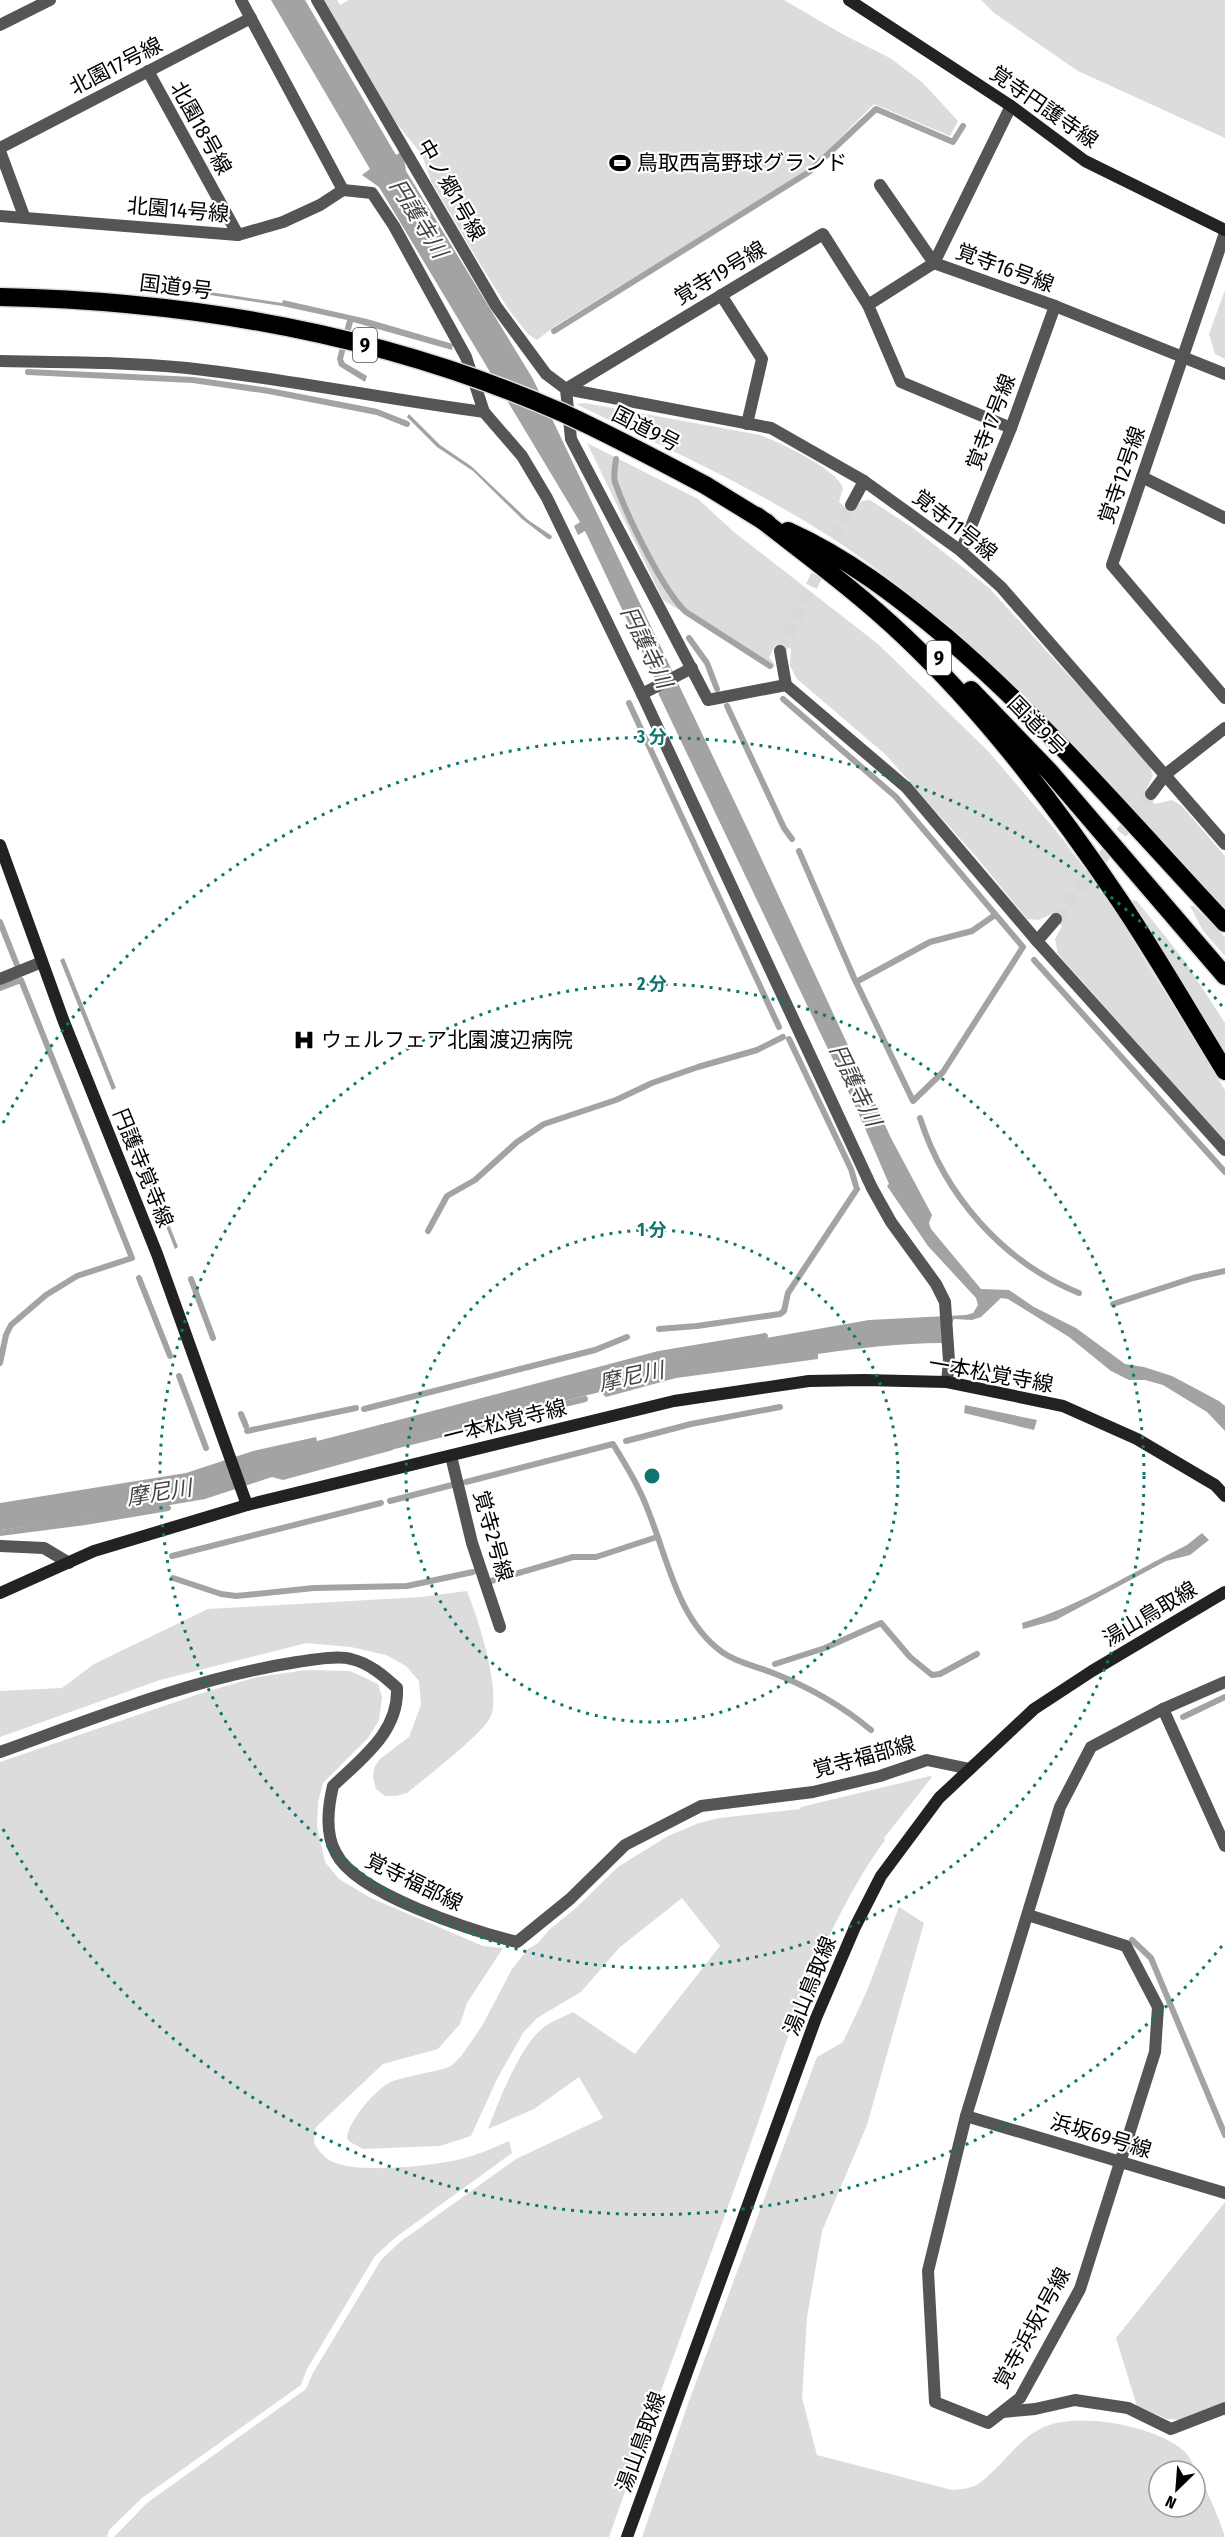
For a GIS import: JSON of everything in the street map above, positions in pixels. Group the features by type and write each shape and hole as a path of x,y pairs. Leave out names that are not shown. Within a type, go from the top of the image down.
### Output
{"highway":[{"name":"国道9号","path":"0,297 50,298 199,312 262,322 368,346 448,369 561,412 705,485 757,516 821,560 885,610 945,664 1050,772 1225,976"},
{"path":"757,516 821,547 855,568 902,602 963,652 1064,749 1225,923"},
{"path":"757,516 847,586 899,631 934,666 1011,755 1057,813 1120,901 1225,1071"},
{"name":"国道9号","path":"1137,872 1225,987"}],"main road":[{"name":"覚寺円護寺線","path":"849,0 1011,106 1085,161 1225,232"},
{"name":"円護寺覚寺線","path":"0,846 42,962 156,1254 247,1505"},
{"name":"一本松覚寺線","path":"0,1593 94,1551 247,1505 674,1401 809,1381 947,1382 1064,1406 1137,1439 1215,1485 1225,1496"},
{"name":"湯山鳥取線","path":"627,2537 796,2072 855,1927 881,1876 939,1798 1034,1709 1092,1671 1225,1592"}],"street":[{"path":"0,25 50,0"},
{"path":"242,0 343,190 372,193 394,226 466,357 484,412 522,456 548,498 872,1188 891,1222 936,1284 947,1309 949,1362 947,1382"},
{"name":"中ノ郷1号線","path":"317,0 496,306 546,374 566,389"},
{"name":"北園17号線","path":"0,150 251,18"},
{"name":"北園18号線","path":"148,71 238,235"},
{"name":"覚寺16号線","path":"1011,106 934,263 1055,306 1225,374"},
{"path":"0,150 24,216"},
{"path":"880,185 934,263 868,305 902,382 1011,428"},
{"name":"北園14号線","path":"0,216 24,216 238,235 283,222 320,205 343,190"},
{"name":"覚寺12号線","path":"1225,232 1112,565 1225,698"},
{"name":"覚寺19号線","path":"566,389 823,234 868,305"},
{"path":"722,295 762,360 747,424"},
{"name":"覚寺17号線","path":"962,551 1011,428 1055,306"},
{"path":"0,361 87,362 186,368 303,383 484,412"},
{"path":"566,389 571,439 708,700 786,685"},
{"name":"覚寺11号線","path":"566,389 771,428 864,481 962,551 1001,586 1225,844"},
{"path":"1142,477 1225,519"},
{"path":"851,505 864,481"},
{"path":"780,651 786,685 907,788 1037,940 1225,1150"},
{"path":"642,694 692,668"},
{"path":"1151,794 1166,774 1225,728"},
{"path":"1037,940 1056,919"},
{"path":"0,979 42,962"},
{"name":"覚寺2号線","path":"451,1456 472,1543 500,1627"},
{"path":"0,1546 44,1548 69,1563"},
{"name":"覚寺福部線","path":"0,1752 159,1697 254,1669 312,1660 350,1658 378,1671 397,1688 398,1704 392,1722 378,1742 333,1786 329,1826 335,1853 350,1873 371,1886 449,1922 517,1942 570,1899 625,1845 701,1806 813,1792 880,1776 927,1760 970,1769"},
{"name":"覚寺浜坂1号線","path":"1028,1915 1126,1946 1158,2007 1155,2052 1080,2289 1020,2398 988,2423 935,2402 928,2271 966,2116 1060,1807 1091,1747 1163,1709 1225,1682"},
{"path":"1163,1709 1225,1846"},
{"name":"浜坂69号線","path":"966,2116 1225,2193"},
{"path":"1003,2412 1035,2409 1075,2400 1128,2409 1171,2429 1225,2408"}],"shaded area":[{"name":"鳥取西高野球グランド","path":"322,0 337,0 340,5 349,0 784,0 844,35 890,58 922,82 958,121 950,136 874,104 807,171 555,326 537,340 528,334 509,310 431,181 422,155 386,110"},
{"path":"981,0 1225,0 1225,138 1078,71 994,13"},
{"path":"1225,290 1225,359 1215,354 1209,334"},
{"path":"585,403 760,435 780,444 830,473 843,488 839,502 850,512 862,501 870,500 913,528 989,588 1148,762 1153,775 1145,793 1155,804 1172,800 1182,806 1225,856 1225,910 1041,712 959,635 901,588 837,541 764,498 576,404"},
{"path":"587,443 698,499 734,532 878,644 989,752 1057,832 1107,898 1225,1090 1225,1142 1058,954 1055,939 1062,926 1052,914 1039,920 1027,919 978,859 886,755 797,679 790,666 791,649 778,641 769,657 775,665 773,668 663,600"},
{"path":"1137,901 1184,960 1225,1023 1225,1056 1132,902"},
{"path":"1190,906 1194,906 1225,937 1225,956 1203,931"},
{"path":"467,1591 477,1618 491,1672 493,1704 491,1716 466,1744 407,1793 385,1796 376,1789 373,1777 374,1768 380,1759 409,1737 421,1705 419,1681 406,1666 386,1655 351,1647 306,1643 160,1680 0,1737 0,1691 62,1688 94,1664 208,1609 421,1597"},
{"path":"307,1670 350,1671 378,1684 382,1697 379,1720 368,1738 323,1783 318,1802 317,1826 325,1862 339,1879 371,1898 483,1946 503,1948 467,2003 460,2024 438,2049 383,2064 315,2128 314,2143 322,2154 333,2162 360,2168 396,2168 449,2162 509,2141 512,2153 396,2237 375,2256 307,2369 301,2385 142,2498 109,2530 107,2537 0,2537 0,1762 202,1693 257,1677"},
{"path":"932,1777 884,1838 885,1840 861,1876 822,1952 805,1992 609,2537 114,2537 147,2503 306,2389 313,2373 381,2260 400,2242 516,2159 603,2118 579,2077 534,2109 488,2129 511,2074 535,2035 547,2025 573,2012 635,2054 720,1946 682,1898 619,1948 581,1992 537,2018 523,2033 498,2077 471,2136 440,2146 363,2149 350,2142 347,2138 352,2123 364,2105 386,2084 451,2066 462,2055 482,2026 512,1969 528,1949 538,1943 549,1930 576,1908 618,1867 668,1836 699,1823 719,1818 800,1809"},
{"path":"899,1907 924,1923 867,2125 822,2231 807,2317 802,2398 817,2455 952,2490 969,2488 978,2484 1031,2434 1054,2423 1092,2421 1114,2423 1154,2434 1171,2442 1184,2451 1190,2459 1147,2459 1147,2519 1207,2519 1207,2492 1225,2537 642,2537 689,2401 817,2057 843,2042 866,1993"},
{"path":"1225,2202 1225,2403 1181,2420 1167,2419 1137,2406 1116,2338"}],"water":[{"path":"271,0 305,0 396,155 403,151 406,171 533,379 749,832 891,1138 932,1215 929,1223 931,1229 981,1289 1009,1290 1034,1307 1076,1328 1125,1364 1172,1376 1219,1401 1225,1406 1225,1431 1207,1412 1163,1385 1145,1380 1129,1380 1111,1371 1069,1337 1008,1299 1001,1298 981,1317 972,1320 954,1319 942,1343 880,1346 818,1354 818,1359 676,1378 606,1397 600,1392 392,1444 393,1450 283,1480 272,1477 205,1499 77,1521 0,1530 0,1503 186,1473 253,1451 316,1437 317,1441 387,1423 388,1428 657,1357 869,1320 966,1315 973,1313 978,1305 976,1298 928,1246 887,1186 889,1184 858,1112 659,695 655,679 585,531 578,535 574,526 580,522 379,187 362,175 370,169"},
{"path":"190,289 282,303 283,300 367,319 453,344 452,350 353,322 343,359 345,363 367,376 365,382 339,366 337,359 347,320 282,306 190,292"},
{"path":"409,414 440,445 471,466 528,520 552,536 551,539 522,519 473,471 437,447 407,417"},
{"path":"64,958 116,1088 112,1090 60,960"},
{"path":"130,1125 178,1247 175,1249 126,1126"},
{"path":"965,1405 1037,1420 1034,1430 964,1413"},
{"path":"1202,1533 1209,1540 1190,1555 1166,1561 1056,1620 1023,1629 1022,1623 1085,1598 1187,1545"}],"waterway":[{"path":"554,331 809,172 876,109 953,142 963,126"},
{"path":"28,372 193,380 269,391 377,412 407,424"},
{"path":"627,427 632,413"},
{"path":"616,459 614,479 620,496 656,570 677,602 686,612 770,666"},
{"path":"689,638 707,663 717,689"},
{"path":"783,699 896,797 1023,947 943,1072 913,1101 854,978 799,851"},
{"path":"629,703 779,1027"},
{"path":"727,706 784,828 792,839"},
{"path":"856,982 930,942 972,931 995,915"},
{"path":"0,922 17,965"},
{"path":"1034,960 1225,1172"},
{"path":"0,988 21,980 132,1258 77,1276 46,1295 11,1325 6,1335 0,1363"},
{"path":"428,1231 447,1196 475,1180 517,1142 544,1124 616,1100 652,1083 698,1067 757,1050 783,1037"},
{"path":"789,1039 851,1169 856,1186"},
{"path":"920,1118 945,1174 980,1223 1026,1264 1051,1280 1079,1293"},
{"path":"659,1329 780,1314 784,1311 788,1293 857,1189"},
{"path":"1113,1304 1193,1278 1225,1271"},
{"path":"139,1278 170,1356"},
{"path":"191,1279 213,1338"},
{"name":"摩尼川","path":"380,1428 659,1354 765,1336"},
{"path":"364,1409 595,1350 627,1337"},
{"path":"179,1376 206,1448"},
{"path":"386,1448 585,1399"},
{"path":"626,1441 691,1424 780,1407"},
{"path":"247,1431 356,1408"},
{"path":"241,1414 246,1426"},
{"path":"466,1482 613,1444 642,1495 676,1588 695,1623 707,1639 734,1659 786,1678 824,1697 871,1730"},
{"path":"390,1501 452,1485"},
{"path":"172,1556 381,1503"},
{"name":"摩尼川","path":"0,1533 168,1508"},
{"path":"491,1581 573,1557 596,1557 657,1537"},
{"path":"173,1578 221,1594 236,1596 314,1588 407,1586 473,1572"},
{"path":"775,1664 825,1648 881,1623 910,1657 932,1675 940,1674 977,1654"},
{"path":"1183,1717 1225,1697"},
{"path":"1132,1940 1151,1958 1225,2135"}],"tunnel":[{"path":"780,651 851,505"},
{"path":"1056,919 1151,794"}],"place":[{"name":"鳥取西高野球グランド","path":"620,163"},
{"name":"ウェルフェア北園渡辺病院","path":"304,1040"}],"water label":[{"name":"円護寺川","path":"419,218"},
{"name":"円護寺川","path":"647,647"},
{"name":"円護寺川","path":"856,1085"}]}
